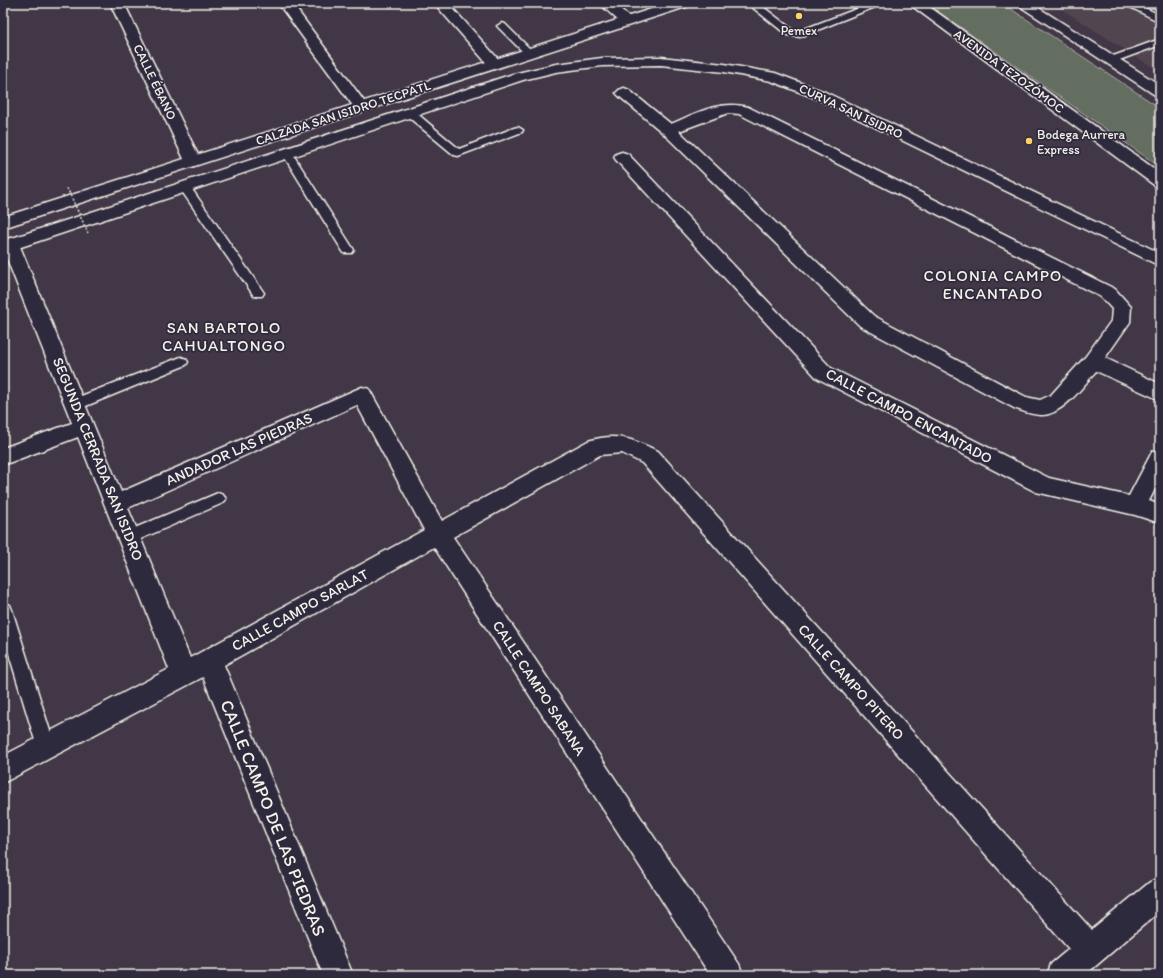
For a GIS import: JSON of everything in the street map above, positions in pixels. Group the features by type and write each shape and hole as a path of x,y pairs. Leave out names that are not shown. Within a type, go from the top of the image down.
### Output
{"street":[{"name":"CALLE ÉBANO","path":"118,3 193,161"},
{"path":"285,3 361,107"},
{"path":"441,3 495,64"},
{"path":"606,3 627,21"},
{"name":"CALZADA SAN ISIDRO TECPATL","path":"3,223 684,3"},
{"name":"AVENIDA TEZOZÓMOC","path":"915,3 1160,181"},
{"path":"1022,3 1160,92"},
{"name":"CURVA SAN ISIDRO","path":"518,77 556,68 602,62 660,61 724,68 775,77 820,95 1160,260"},
{"name":"CALZADA SAN ISIDRO TECPATL","path":"7,246 518,77"},
{"path":"624,93 669,130 867,321 1021,403 1042,408 1058,400 1093,361 1120,322 1122,307 1108,293 743,110 728,108 715,111 669,130"},
{"name":"CALLE CAMPO ENCANTADO","path":"622,156 824,373 1044,486 1135,506 1160,514"},
{"name":"SEGUNDA CERRADA SAN ISIDRO","path":"7,246 76,404 184,674"},
{"path":"1093,361 1160,393"},
{"name":"ANDADOR LAS PIEDRAS","path":"116,504 362,394"},
{"name":"CALLE CAMPO SABANA","path":"362,394 438,534 728,975"},
{"path":"3,457 84,426"},
{"name":"CALLE CAMPO PITERO","path":"596,447 624,445 650,457 1090,950"},
{"name":"CALLE CAMPO SARLAT","path":"3,770 184,674 596,447"},
{"path":"1135,506 1160,458"},
{"name":"CALLE CAMPO DE LAS PIEDRAS","path":"209,660 338,975"},
{"path":"1062,975 1160,892"}],"lane":[{"path":"753,5 765,3"},
{"path":"753,5 790,33 800,34 880,3"},
{"path":"1127,3 1160,19"},
{"path":"502,26 530,53"},
{"path":"1111,60 1160,42"},
{"path":"410,112 458,153 518,130"},
{"path":"287,153 348,250"},
{"path":"186,187 258,293"},
{"path":"76,404 181,362"},
{"path":"129,538 218,499"},
{"path":"4,610 46,747"}],"path":[{"path":"67,188 88,233"}],"shaded area":[{"path":"1052,3 1160,3 1160,72"}],"green space":[{"path":"926,3 1002,3 1160,108 1160,167"}],"place":[{"name":"Pemex","path":"799,16"},
{"name":"Bodega Aurrera Express","path":"1029,141"}],"district":[{"name":"COLONIA CAMPO ENCANTADO","path":"993,284"},
{"name":"SAN BARTOLO CAHUALTONGO","path":"224,336"}]}
